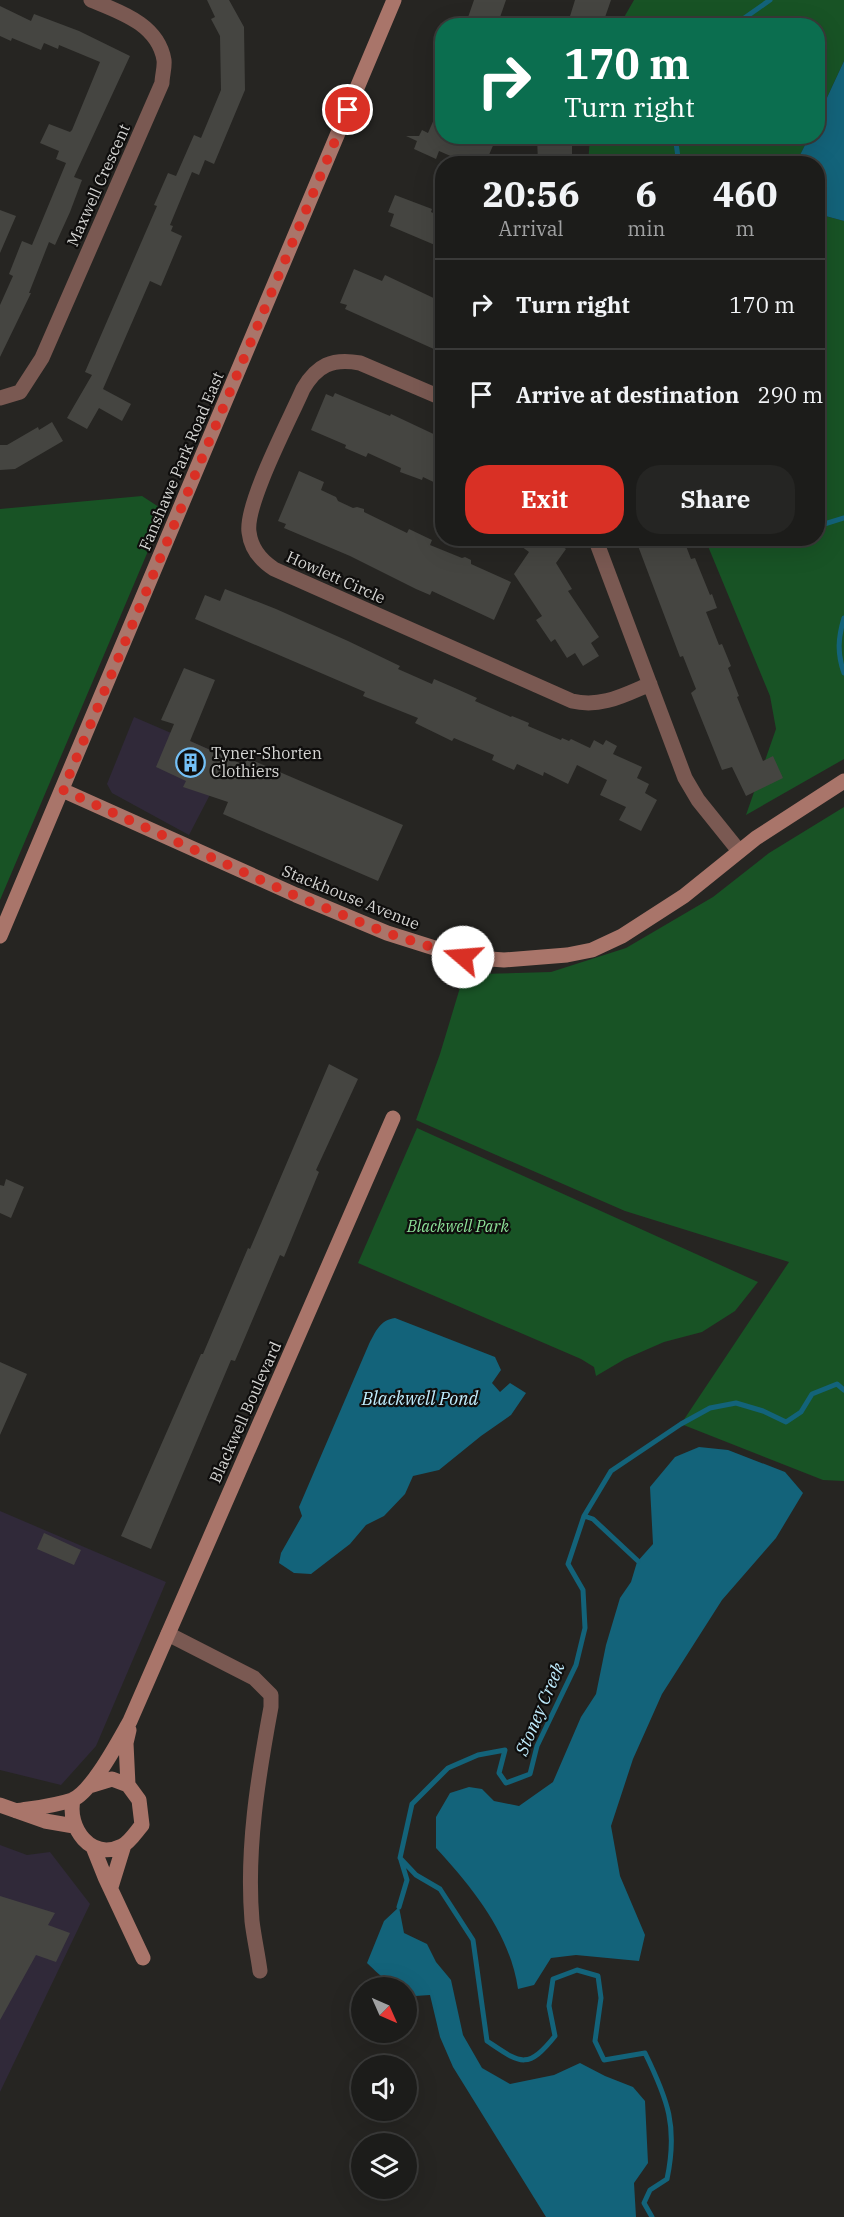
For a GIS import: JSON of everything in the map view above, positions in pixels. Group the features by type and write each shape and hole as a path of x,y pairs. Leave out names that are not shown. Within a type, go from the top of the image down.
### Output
{"street":[{"name":"Maxwell Crescent","path":"0,398 20,392 42,358 162,83 164,60 153,33 129,16 91,0"},
{"name":"Fanshawe Park Road East","path":"0,936 394,0"},
{"name":"Howlett Circle","path":"435,395 360,363 346,360 333,362 320,368 310,377 303,389 251,506 249,530 256,553 274,569 572,702 592,705 602,703 650,684"},
{"path":"598,546 685,778 698,800 739,851"},
{"name":"Stackhouse Avenue","path":"63,790 296,896 387,933 463,957 504,960 567,956 592,950 622,936 684,896 739,851 844,781"},
{"name":"Blackwell Boulevard","path":"73,1800 89,1786 130,1721 393,1118"},
{"path":"168,1634 254,1678 271,1695 256,1800 252,1851 252,1921 260,1971"},
{"name":"Blackwell Boulevard","path":"111,1887 124,1845 142,1825 139,1800 128,1785 126,1743 130,1721"},
{"path":"89,1786 112,1779 128,1785"},
{"path":"16,1811 73,1800 71,1807 74,1826 82,1839 93,1847 111,1849 124,1845"},
{"path":"0,1805 45,1821 74,1826"},
{"path":"93,1847 143,1958"}],"shaded area":[{"path":"134,717 229,758 189,835 112,793 107,784"},
{"path":"0,1511 166,1582 96,1746 61,1785 0,1770"},
{"path":"0,1845 27,1855 50,1852 90,1904 0,2092"}],"green space":[{"path":"634,0 844,0 844,61 825,102 825,18 624,18"},
{"path":"589,144 806,144 800,156 589,156"},
{"path":"825,216 844,221 844,759 746,815 776,729 770,696 708,546 825,546"},
{"path":"142,496 165,511 0,900 0,509"},
{"path":"844,807 844,1481 823,1480 681,1424 789,1262 625,1211 416,1120 440,1054 465,971 479,974 551,972 626,948 713,897 769,853"},
{"name":"Blackwell Park","path":"417,1128 758,1282 735,1311 702,1332 664,1342 625,1359 596,1376 594,1367 581,1359 358,1263"}],"water":[{"path":"844,61 844,221 825,216 825,156 800,156 806,144 825,144 825,102"},
{"name":"Blackwell Pond","path":"395,1318 495,1357 501,1370 492,1383 500,1392 510,1383 526,1393 511,1415 439,1470 413,1476 405,1494 384,1516 366,1525 350,1544 311,1574 294,1573 279,1563 281,1553 302,1516 299,1507 369,1344 382,1324"},
{"path":"699,1447 728,1450 785,1472 803,1493 776,1538 722,1600 662,1694 633,1759 611,1826 620,1876 645,1935 639,1961 576,1955 551,1958 534,1985 518,1989 507,1949 488,1913 436,1848 436,1817 450,1793 469,1787 482,1789 494,1801 519,1806 553,1782 581,1717 596,1694 606,1645 620,1598 631,1582 637,1562 653,1544 650,1487 675,1457"},
{"path":"399,1907 404,1933 427,1944 436,1962 451,1980 463,2035 482,2068 510,2084 554,2075 580,2063 633,2087 645,2101 648,2163 634,2183 636,2217 546,2217 453,2067 440,2037 430,1995 417,1996 417,1977 382,1977 367,1963 384,1921"}],"building":[{"path":"207,0 229,0 244,27 245,90 214,164 205,160 199,175 192,172 170,225 173,226 171,231 182,236 161,286 150,281 103,389 131,404 122,421 99,408 87,429 67,418 92,375 85,372 157,206 154,205 168,173 176,176 194,135 201,138 221,90 220,36 211,19 215,17"},
{"path":"474,0 506,0 500,18 468,18"},
{"path":"575,0 611,0 605,18 569,18"},
{"path":"0,6 31,21 34,14 79,31 130,56 74,177 82,180 70,212 55,245 49,242 29,293 31,293 0,357 0,305 13,276 9,274 22,241 32,245 66,163 56,159 59,151 40,143 49,124 70,132 72,130 100,62 59,45 58,49 44,43 41,50 12,38 11,41 0,36"},
{"path":"435,117 435,144 494,144 488,156 451,156 439,151 435,159 414,149 417,141 406,136 419,136 422,130 428,133"},
{"path":"537,144 572,144 572,156 538,156"},
{"path":"395,195 432,209 431,212 435,214 435,245 390,226 394,214 388,212"},
{"path":"0,210 16,216 0,253"},
{"path":"354,269 382,281 385,275 435,299 435,350 345,309 347,305 340,303"},
{"path":"335,393 390,416 391,414 435,435 435,483 423,477 422,480 400,472 401,468 368,453 366,457 345,448 346,445 311,430 326,394 333,397"},
{"path":"52,422 63,441 15,469 0,470 0,445 7,445 38,427 39,430"},
{"path":"299,471 324,482 321,490 336,497 338,501 353,508 364,509 364,512 407,533 409,529 432,540 430,545 462,558 465,557 471,560 471,564 511,582 494,620 432,591 430,595 416,589 350,556 284,528 286,524 278,521"},
{"path":"521,546 562,546 566,549 556,563 572,589 568,591 599,637 591,643 599,656 583,666 575,653 567,658 555,639 551,642 536,620 542,616 514,574 529,552"},
{"path":"638,546 686,546 691,559 695,558 717,608 706,612 719,645 722,644 731,666 728,668 739,696 737,697 763,761 773,756 783,778 746,796 732,767 722,770 691,693 696,689 683,656 680,657"},
{"path":"225,589 348,641 400,666 398,669 432,684 434,679 457,689 477,698 475,701 529,723 528,726 561,740 562,738 569,741 571,739 590,748 594,740 603,745 606,740 617,746 613,754 642,767 637,778 649,784 645,793 657,800 641,831 619,820 626,807 600,795 607,780 577,765 568,784 544,772 543,776 517,764 514,770 492,760 494,755 454,738 452,741 415,723 418,718 363,696 365,692 195,619 205,595 220,601"},
{"path":"184,668 215,680 190,741 244,765 247,758 403,825 378,881 223,814 228,802 183,787 186,781 156,767 174,724 161,720"},
{"path":"329,1064 358,1079 316,1170 319,1172 284,1257 280,1255 235,1361 231,1360 151,1549 121,1536 248,1248 250,1249"},
{"path":"6,1179 24,1187 11,1218 0,1213 0,1185 4,1186"},
{"path":"0,1362 27,1374 0,1435"},
{"path":"44,1533 81,1550 74,1565 37,1549"},
{"path":"0,1896 55,1913 48,1925 70,1933 56,1962 36,1955 0,2020"}],"waterway":[{"name":"Stoney Creek","path":"744,18 770,0"},
{"name":"Stoney Creek","path":"676,144 678,156"},
{"name":"Stoney Creek","path":"825,524 844,518"},
{"name":"Stoney Creek","path":"844,618 839,646 844,673"},
{"name":"Stoney Creek","path":"652,2217 644,2203 650,2190 667,2179 671,2129 660,2085 645,2053 604,2060 595,2041 601,1998 598,1976 577,1970 553,1979 549,2006 555,2036 537,2055 523,2060 487,2041 473,1940 440,1889 416,1875 400,1858 412,1804 448,1768 478,1755 505,1750 499,1773 506,1783 530,1774 537,1746 576,1665 585,1628 583,1590 568,1564 584,1516 611,1471 681,1424 710,1408 736,1403 763,1411 786,1422 801,1412 812,1394 837,1384 844,1390"},
{"path":"584,1516 593,1519 638,1561"},
{"path":"399,1907 407,1880 401,1860"}],"place":[{"name":"Tyner-Shorten Clothiers","path":"190,762"}],"route":[{"path":"348,110 63,790 296,896 387,933 463,957"}]}
